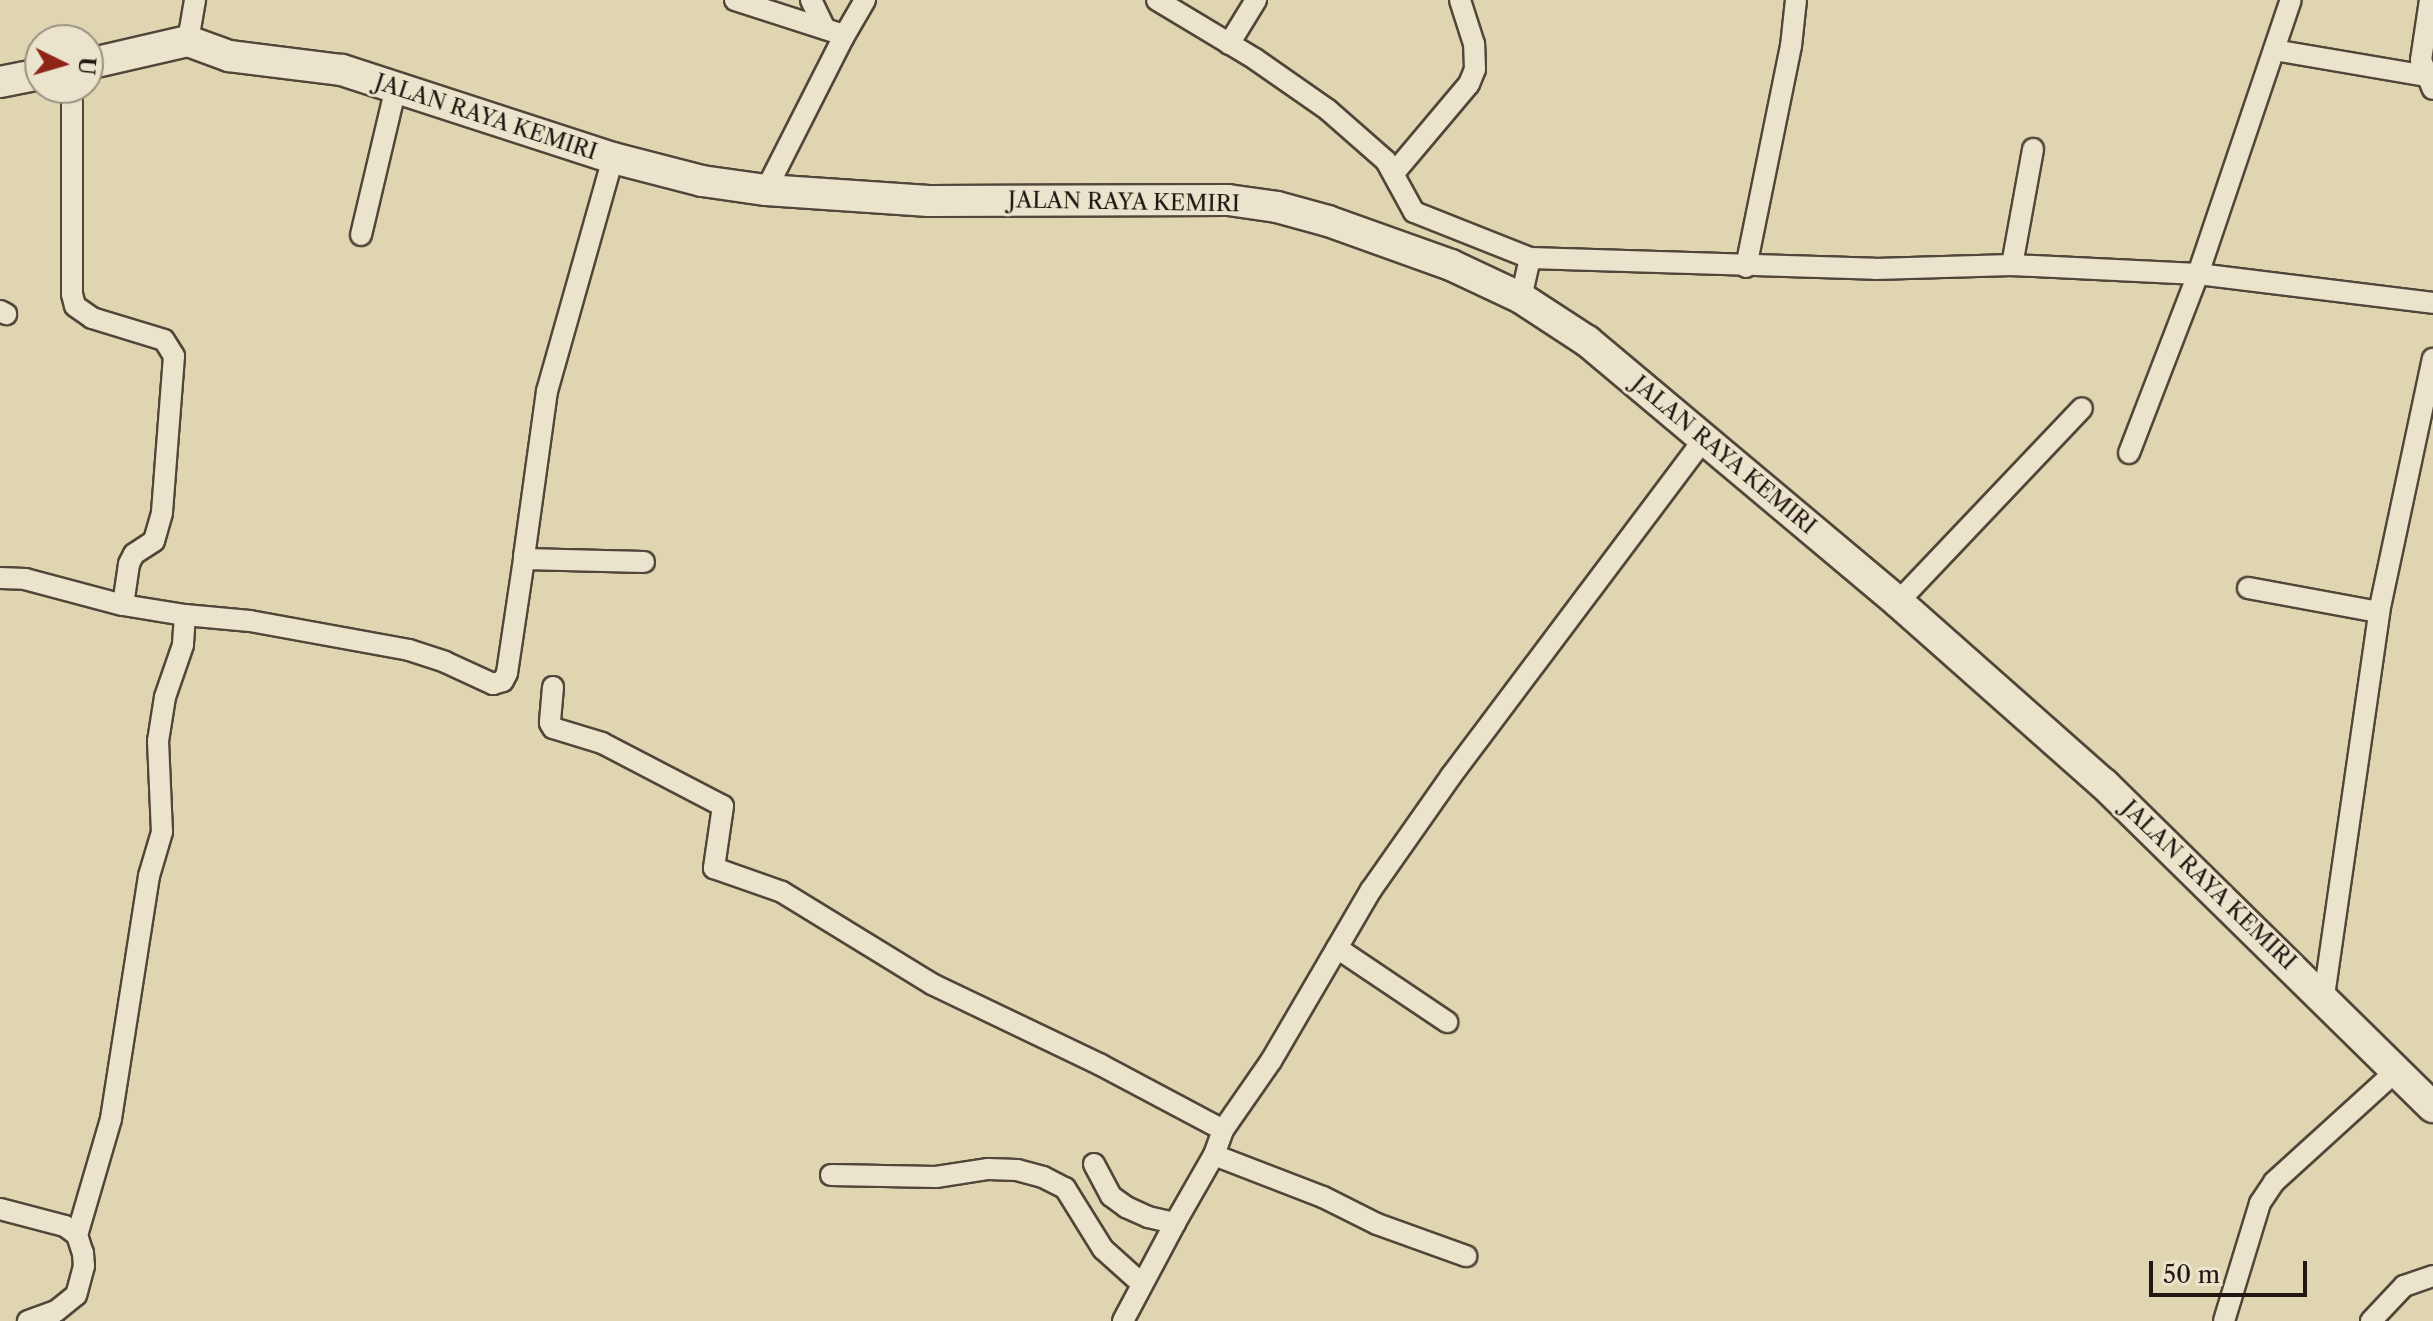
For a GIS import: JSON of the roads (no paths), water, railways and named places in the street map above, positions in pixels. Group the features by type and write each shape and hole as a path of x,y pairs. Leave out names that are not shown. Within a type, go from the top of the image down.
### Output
{"street":[{"path":"104,60 188,41 195,0"},
{"path":"735,0 834,33"},
{"path":"811,0 834,33"},
{"path":"766,190 834,33 865,0"},
{"path":"1157,0 1307,93 1386,161 1414,212 1527,274 1746,267 1875,269 2012,265 2198,274 2433,303"},
{"path":"1229,44 1256,0"},
{"path":"1394,173 1469,84 1475,69 1474,44 1460,0"},
{"path":"1746,267 1791,46 1796,0"},
{"path":"2129,453 2198,274 2291,0"},
{"path":"2429,83 2421,60 2430,0"},
{"name":"JALAN RAYA KEMIRI","path":"188,41 229,56 342,70 613,158 702,181 766,190 929,201 1228,200 1277,207 1328,221 1451,265 1527,274 1587,341 1898,602 2104,784 2324,996 2433,1107"},
{"path":"2274,50 2429,83"},
{"path":"0,82 24,77"},
{"path":"361,235 396,87"},
{"path":"72,104 72,294 75,306 92,318 164,340 174,356 162,513 154,541 134,554 129,564 123,605"},
{"path":"2012,265 2033,149"},
{"path":"0,578 25,579 123,605 250,621 409,650 493,684 503,681 507,673 547,391 613,158"},
{"path":"2324,996 2379,612 2433,359"},
{"path":"1898,602 2082,408"},
{"path":"1123,1321 1214,1155 1223,1130 1271,1061 1371,890 1451,776 1705,438"},
{"path":"524,559 644,562"},
{"path":"2248,588 2379,612"},
{"path":"28,1321 56,1311 76,1295 84,1266 77,1235 111,1119 149,876 162,832 157,785 158,741 165,697 183,645 185,615"},
{"path":"553,687 550,723 553,728 608,745 723,806 714,868 782,892 932,984 1101,1065 1223,1130"},
{"path":"1337,948 1447,1022"},
{"path":"2224,1321 2260,1203 2274,1182 2397,1070"},
{"path":"1214,1155 1323,1197 1377,1224 1466,1256"},
{"path":"1094,1164 1111,1196 1126,1207 1148,1217 1175,1223"},
{"path":"831,1175 936,1177 988,1169 1017,1170 1043,1177 1065,1188 1103,1249 1142,1284"},
{"path":"0,1209 65,1226 77,1235"},
{"path":"2371,1321 2404,1286 2433,1276"}]}
